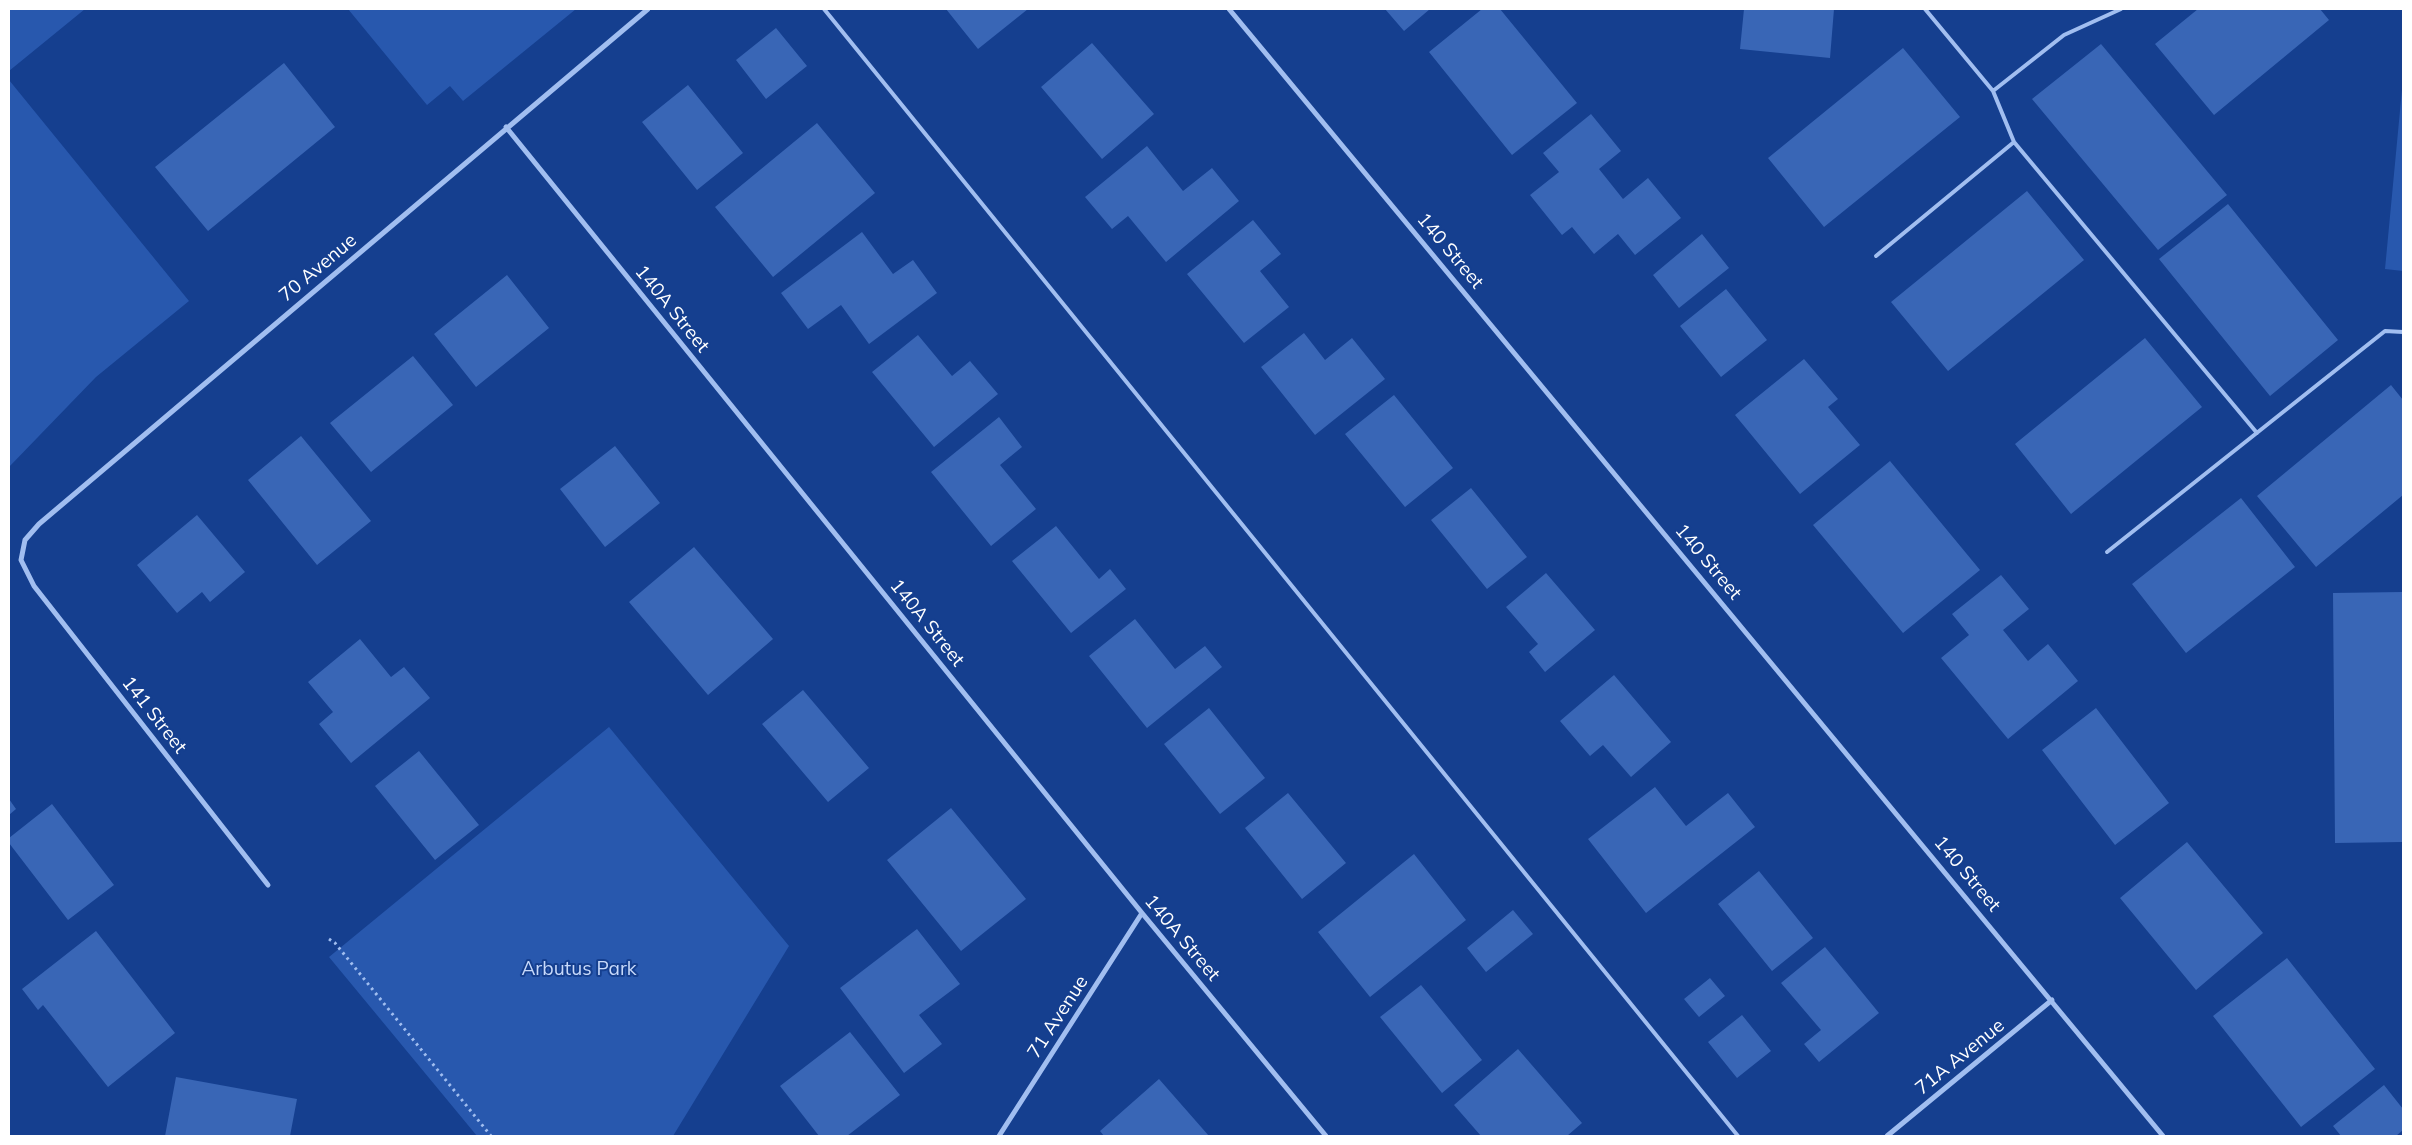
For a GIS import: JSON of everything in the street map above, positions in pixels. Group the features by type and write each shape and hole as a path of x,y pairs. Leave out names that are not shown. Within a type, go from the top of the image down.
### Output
{"street":[{"name":"70 Avenue","path":"22,560 25,540 39,524 506,127 648,9"},
{"name":"140 Street","path":"1229,9 2163,1136"},
{"name":"140A Street","path":"506,127 1142,913 1326,1136"},
{"name":"141 Street","path":"22,560 34,586 268,885"},
{"name":"71 Avenue","path":"999,1136 1142,913"},
{"name":"71A Avenue","path":"1887,1136 2052,1000"}],"lane":[{"path":"824,9 1738,1136"},
{"path":"1925,9 1993,91 2014,142 2257,434"},
{"path":"1993,91 2064,35 2120,9"},
{"path":"1876,256 2014,142"},
{"path":"2107,552 2385,331 2403,332"}],"path":[{"path":"329,939 335,943 491,1136"}],"green space":[{"path":"9,9 85,9 9,71"},
{"path":"348,9 576,9 463,101 450,86 427,105"},
{"path":"2403,79 2403,271 2385,269"},
{"path":"9,80 189,301 96,377 9,467"},
{"name":"Arbutus Park","path":"609,727 789,946 673,1136 477,1136 329,957"}],"building":[{"path":"946,9 1028,9 978,49"},
{"path":"1385,9 1430,9 1404,31"},
{"path":"1482,9 1500,9 1577,103 1512,155 1429,52"},
{"path":"1744,9 1834,9 1830,58 1740,49"},
{"path":"2198,9 2320,9 2329,20 2214,115 2155,44"},
{"path":"776,28 807,66 766,99 736,60"},
{"path":"1092,43 1154,114 1102,159 1041,87"},
{"path":"2101,44 2227,195 2158,250 2032,99"},
{"path":"1903,48 1960,117 1824,227 1768,158"},
{"path":"284,63 335,127 208,231 155,167"},
{"path":"688,85 743,153 697,190 642,122"},
{"path":"1591,114 1621,151 1599,169 1623,199 1648,178 1681,218 1635,255 1618,234 1594,254 1572,227 1562,235 1530,195 1559,172 1543,153"},
{"path":"817,123 875,193 773,277 715,207"},
{"path":"1147,146 1183,191 1212,168 1239,201 1166,262 1128,216 1112,229 1085,197"},
{"path":"2027,191 2084,260 1948,371 1891,302"},
{"path":"2228,204 2338,340 2270,396 2159,259"},
{"path":"1253,220 1281,254 1260,271 1289,307 1244,343 1187,274"},
{"path":"862,232 893,274 913,260 937,293 869,344 841,305 808,329 781,293"},
{"path":"1702,234 1729,268 1679,308 1653,275"},
{"path":"507,275 549,328 476,387 434,334"},
{"path":"1726,289 1767,340 1721,377 1680,326"},
{"path":"1304,333 1325,360 1352,338 1385,379 1315,435 1261,367"},
{"path":"918,335 952,376 970,361 998,394 934,447 872,372"},
{"path":"2145,338 2202,407 2071,514 2015,444"},
{"path":"413,356 453,405 371,472 330,423"},
{"path":"1804,359 1838,399 1828,407 1860,445 1800,494 1735,415"},
{"path":"2391,385 2403,400 2403,495 2316,567 2257,496"},
{"path":"1394,395 1453,468 1405,507 1345,434"},
{"path":"999,417 1022,447 1000,465 1036,509 991,546 931,472"},
{"path":"301,436 371,521 317,565 248,480"},
{"path":"615,446 660,503 605,547 560,489"},
{"path":"1890,461 1980,570 1903,633 1813,525"},
{"path":"1471,488 1527,557 1487,589 1431,520"},
{"path":"2241,498 2295,567 2186,653 2132,584"},
{"path":"197,515 245,572 210,602 202,592 177,613 137,565"},
{"path":"1056,526 1099,579 1110,569 1126,589 1071,633 1012,561"},
{"path":"694,547 773,639 708,695 629,602"},
{"path":"1546,573 1595,630 1545,672 1529,652 1538,644 1506,607"},
{"path":"2001,575 2029,609 2003,630 2028,661 2048,644 2078,681 2008,739 1941,658 1969,635 1952,614"},
{"path":"2403,592 2403,842 2335,843 2333,593"},
{"path":"1135,619 1175,669 1205,646 1222,667 1147,728 1089,656"},
{"path":"360,639 391,677 404,667 430,698 351,763 319,724 333,712 308,682"},
{"path":"1614,675 1671,742 1631,777 1603,745 1590,756 1560,721"},
{"path":"803,690 869,768 828,802 762,724"},
{"path":"1209,708 1265,778 1220,814 1164,744"},
{"path":"2096,708 2169,803 2115,845 2042,750"},
{"path":"419,751 479,825 435,860 375,786"},
{"path":"1655,787 1686,826 1728,793 1755,827 1646,913 1588,839"},
{"path":"1288,793 1346,863 1302,899 1245,828"},
{"path":"9,799 16,809 9,815"},
{"path":"52,804 114,885 68,920 9,843 9,838"},
{"path":"951,808 1026,899 961,951 887,860"},
{"path":"2187,842 2263,933 2196,990 2120,898"},
{"path":"1414,854 1466,920 1370,997 1318,932"},
{"path":"1759,871 1813,938 1772,971 1718,904"},
{"path":"1513,910 1533,934 1486,972 1467,948"},
{"path":"917,929 960,984 919,1015 942,1044 904,1073 840,988"},
{"path":"96,931 175,1033 108,1087 43,1005 38,1010 22,989"},
{"path":"1825,947 1879,1013 1819,1062 1804,1044 1821,1030 1781,983"},
{"path":"2287,958 2375,1069 2301,1127 2213,1016"},
{"path":"1710,978 1725,996 1699,1017 1684,999"},
{"path":"1421,985 1482,1060 1442,1093 1380,1017"},
{"path":"1742,1015 1771,1051 1737,1078 1708,1042"},
{"path":"850,1032 900,1095 847,1136 819,1136 780,1086"},
{"path":"1518,1049 1582,1123 1567,1136 1481,1136 1454,1105"},
{"path":"176,1077 297,1099 290,1136 165,1136"},
{"path":"1159,1079 1209,1136 1104,1136 1100,1131"},
{"path":"2384,1085 2403,1109 2403,1130 2396,1136 2341,1136 2333,1126"}]}
